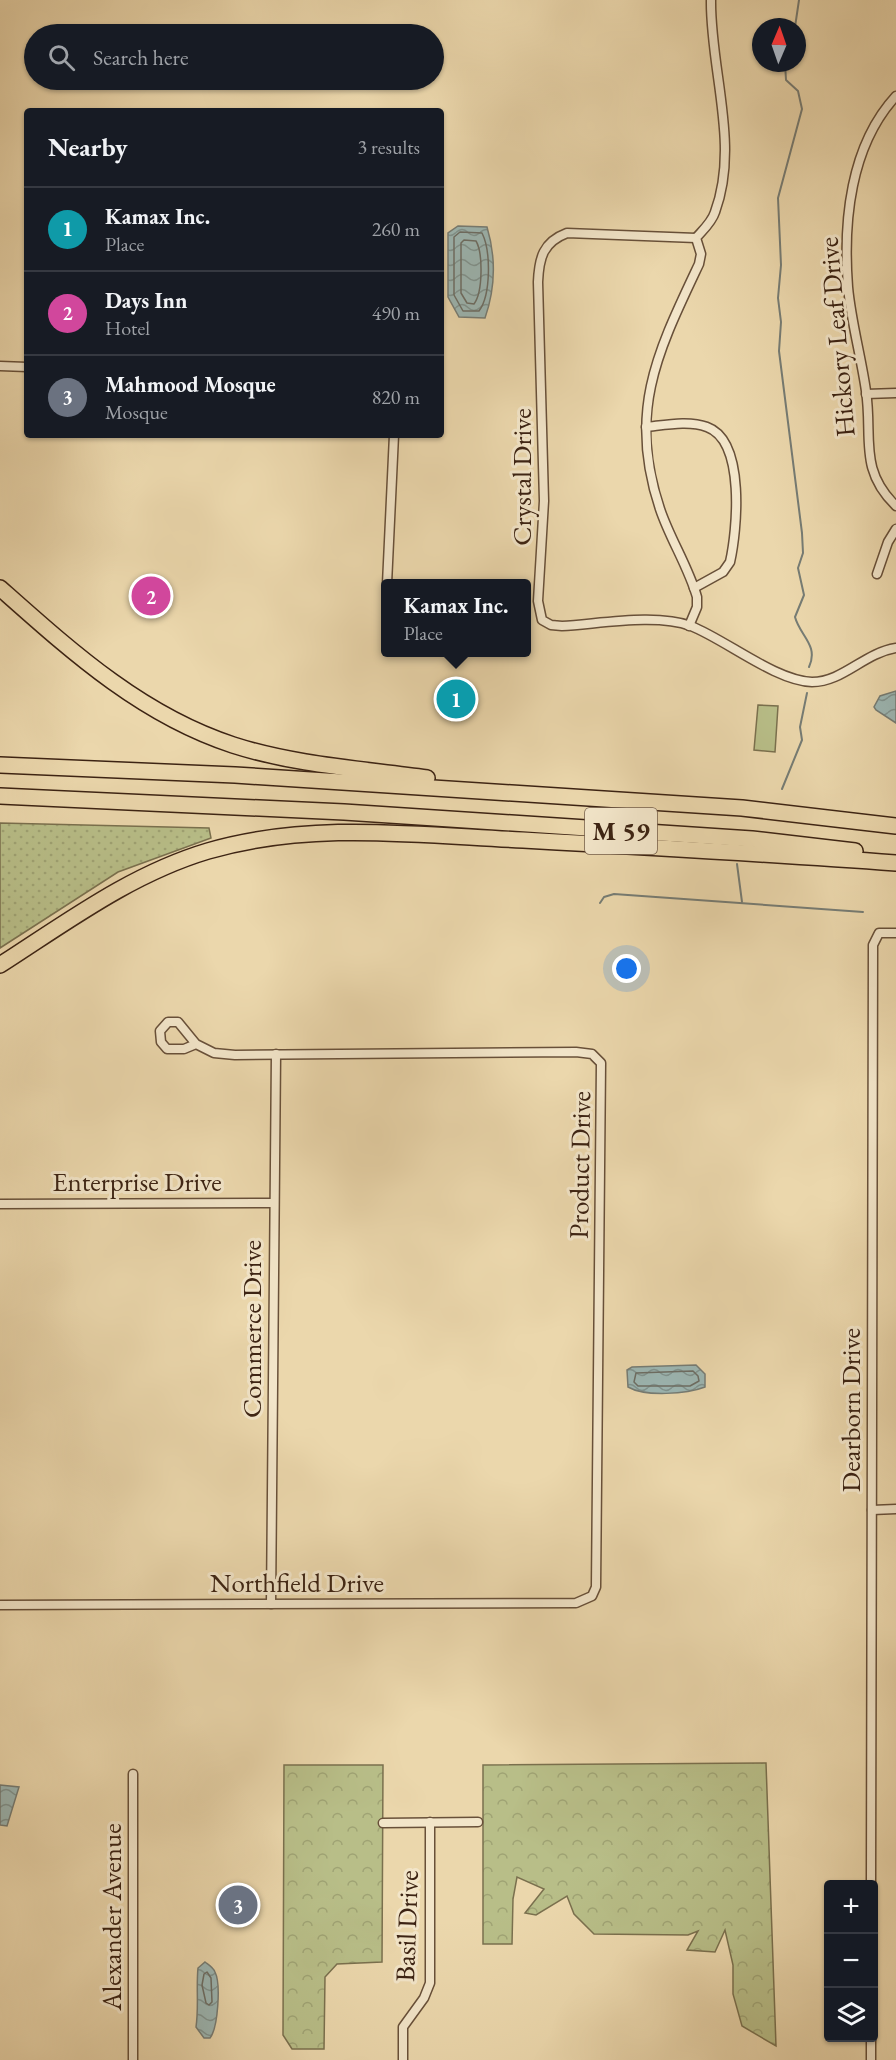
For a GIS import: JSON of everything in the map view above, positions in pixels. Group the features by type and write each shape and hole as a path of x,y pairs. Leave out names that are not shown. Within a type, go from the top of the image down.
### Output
{"highway":[{"path":"0,588 117,687 167,718 215,739 291,759 536,795"},
{"name":"M 59","path":"0,765 235,775 536,795 799,813 896,826"},
{"name":"M 59","path":"0,796 274,807 752,839 896,858"},
{"path":"0,965 105,897 170,864 229,845 300,834 406,834 764,853 896,863"}],"street":[{"path":"711,0 713,45 724,144 723,171 715,213 696,238 700,254 699,264 662,343 648,396 646,426 649,471 660,510 694,588 698,607 689,626 785,675 811,682 831,679 870,655 896,648"},
{"name":"Hickory Leaf Drive","path":"896,96 872,129 864,146 855,177 848,220 848,288 866,394 868,458 882,491 896,506"},
{"name":"Crystal Drive","path":"689,626 646,621 551,625 542,620 538,611 544,501 539,264 543,251 558,236 578,233 658,239 682,236 696,238"},
{"path":"0,366 24,367"},
{"path":"866,394 896,393"},
{"path":"646,426 697,424 717,434 727,450 737,490 730,562 723,572 694,588"},
{"path":"387,579 394,438"},
{"path":"877,574 888,542 896,529"},
{"name":"Dearborn Drive","path":"871,1880 873,945 875,936 882,933 896,933"},
{"name":"Product Drive","path":"196,1044 214,1053 576,1052 592,1054 601,1063 598,1577 592,1596"},
{"name":"Commerce Drive","path":"270,1604 276,1054"},
{"name":"Enterprise Drive","path":"0,1204 274,1203"},
{"path":"872,1510 896,1509"},
{"name":"Northfield Drive","path":"0,1605 576,1603 592,1596"},
{"name":"Alexander Avenue","path":"133,1774 133,2060"},
{"path":"383,1822 477,1822"},
{"name":"Basil Drive","path":"403,2060 404,2027 424,1998 430,1983 430,1822"},
{"path":"871,2042 871,2060"}],"green space":[{"path":"758,705 778,706 775,752 754,750"},
{"path":"0,823 209,828 211,838 118,872 0,948"},
{"path":"766,1763 776,2046 742,2026 733,1994 733,1965 725,1930 715,1952 687,1950 698,1931 688,1935 594,1934 574,1914 567,1896 536,1915 525,1913 544,1889 517,1877 513,1899 512,1944 483,1944 483,1765"},
{"path":"284,1765 383,1765 382,1962 337,1964 325,1977 324,2049 292,2049 283,2035"}],"water":[{"path":"458,226 487,227 492,250 493,273 491,296 485,318 459,317 448,297 448,233"},
{"path":"896,691 896,723 874,707 880,696"},
{"path":"696,1365 705,1374 705,1387 688,1391 655,1393 628,1387 627,1370 632,1367"},
{"path":"0,1785 19,1787 7,1826 0,1825"},
{"path":"205,1962 214,1970 218,1986 217,2016 210,2038 204,2038 196,2027 198,1968"}],"waterway":[{"path":"796,18 799,0"},
{"path":"786,72 786,80 798,91 802,109 778,198 781,265 778,298 781,322 779,351 802,533 803,553 798,568 804,595 795,617 812,653 809,667"},
{"path":"782,789 802,740 800,727 807,693"},
{"path":"737,864 742,902"},
{"path":"600,903 604,897 614,894 863,912"}],"place":[{"name":"Days Inn","path":"151,596"},
{"name":"Kamax Inc.","path":"456,699"},
{"name":"Mahmood Mosque","path":"238,1905"}]}
